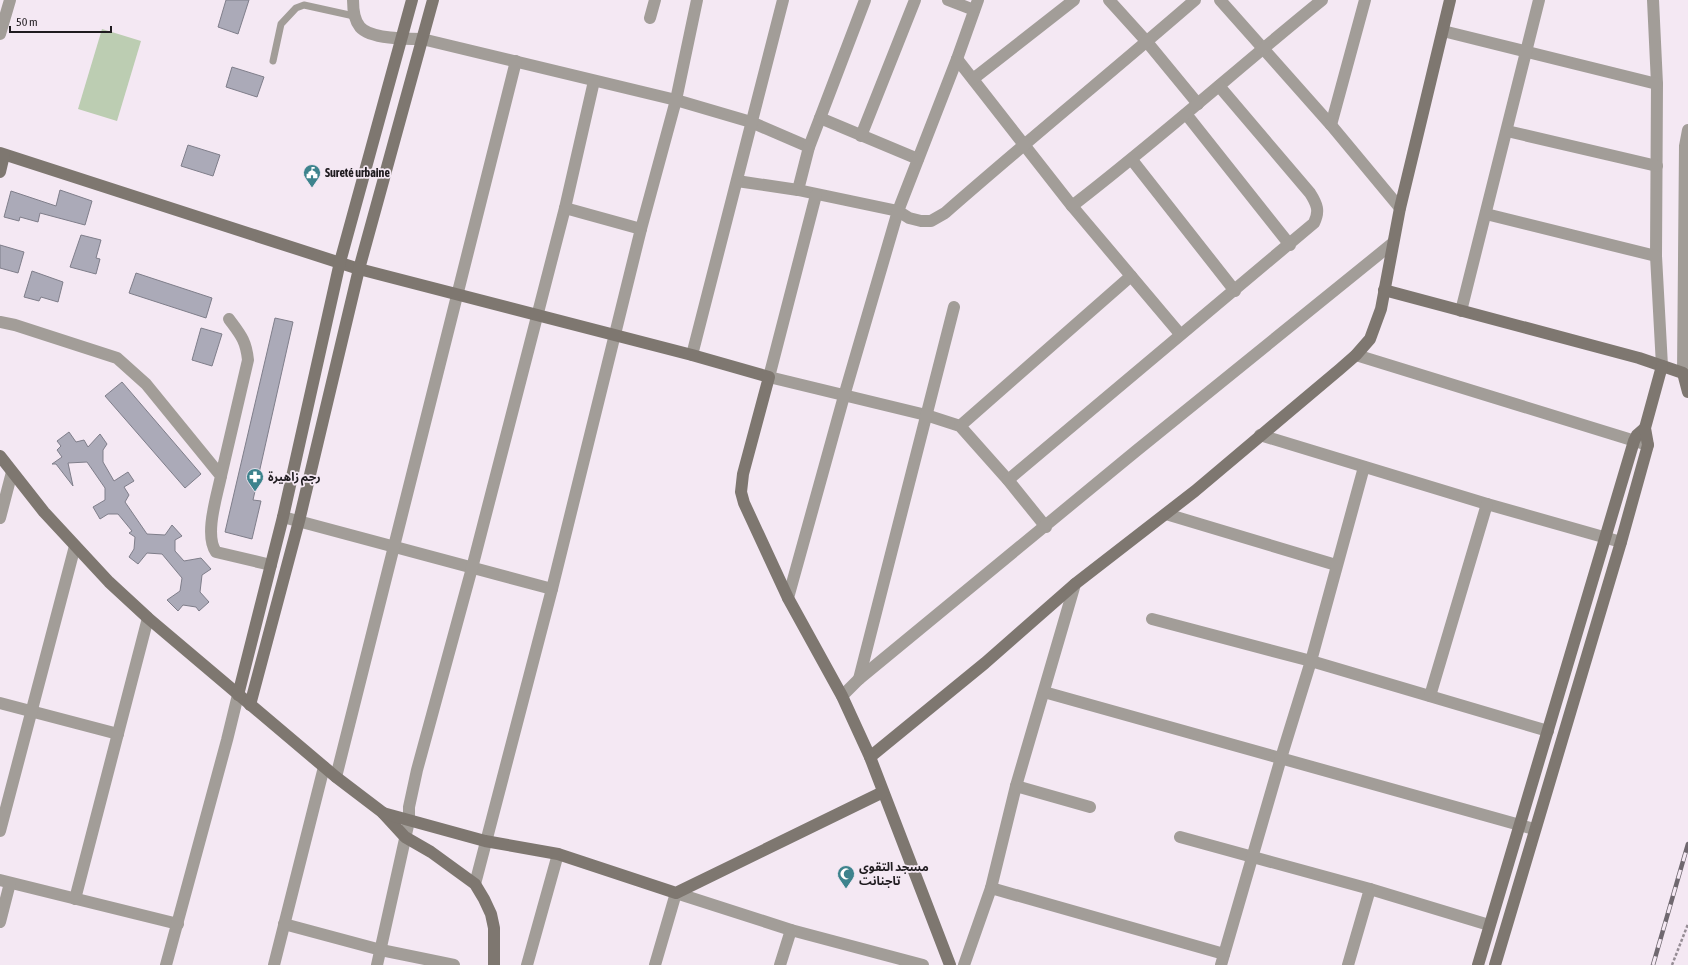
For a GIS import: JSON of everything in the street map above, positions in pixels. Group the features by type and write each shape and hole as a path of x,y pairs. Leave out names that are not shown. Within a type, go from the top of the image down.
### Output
{"street":[{"path":"0,34 10,0"},
{"path":"353,0 354,16 360,28 369,33 401,39 422,39 676,100 751,122 809,147"},
{"path":"166,965 284,517 340,262 412,0"},
{"path":"250,705 299,521 360,269 433,0"},
{"path":"650,18 655,0"},
{"path":"475,884 552,589 640,229 676,100 697,0"},
{"path":"692,355 783,0"},
{"path":"798,190 809,147 865,0"},
{"path":"861,136 916,0"},
{"path":"788,598 844,396 898,211 957,59 976,5 948,0"},
{"path":"973,79 1074,0"},
{"path":"1109,0 1147,42 1198,104"},
{"path":"737,181 798,190 898,211 909,218 921,221 931,221 945,213 1024,144 1147,42 1195,0"},
{"path":"1220,0 1331,125 1400,208"},
{"path":"1072,206 1132,160 1322,0"},
{"path":"1331,125 1365,0"},
{"path":"870,757 985,663 1075,584 1166,514 1356,355 1370,338 1381,309 1400,208 1450,0"},
{"path":"1461,311 1539,0"},
{"path":"1495,965 1534,829 1621,542 1648,445 1645,428 1662,366 1656,256 1657,84 1650,1"},
{"path":"1442,31 1657,84"},
{"path":"957,59 1072,206 1180,334"},
{"path":"336,777 516,61"},
{"path":"377,965 409,821 409,808 417,770 472,568 564,208 594,81"},
{"path":"1008,480 1180,334 1290,245 1314,223 1318,211 1317,204 1310,193 1219,86"},
{"path":"1186,114 1290,245"},
{"path":"820,118 918,159"},
{"path":"1688,130 1685,146 1684,186 1686,373 1688,392"},
{"path":"1507,131 1657,166"},
{"path":"0,172 2,154 360,269 536,316 692,355 769,377 926,415 960,426 1008,480 1046,527"},
{"path":"1132,160 1235,291"},
{"path":"816,195 743,474 741,492 747,512 788,598 842,696 870,757 950,965"},
{"path":"564,208 640,229"},
{"path":"1486,214 1656,256"},
{"path":"842,696 859,679 1046,527 1142,446 1393,243"},
{"path":"960,426 1131,276"},
{"path":"1384,290 1639,358 1686,373"},
{"path":"859,679 954,307"},
{"path":"228,319 244,339 247,347 248,360 221,476 211,529 213,548 216,552 271,565"},
{"path":"0,322 15,325 121,360 146,384 221,476"},
{"path":"1356,355 1648,445"},
{"path":"1478,965 1604,537 1634,441 1637,435 1645,428"},
{"path":"1260,435 1487,504 1621,542"},
{"path":"0,456 44,512 75,546 109,582 148,618 336,777 382,812 405,837 432,852 475,884 484,899 493,921 494,965"},
{"path":"991,888 1223,959 1281,758 1311,661 1364,467"},
{"path":"0,518 12,472"},
{"path":"1430,696 1487,504"},
{"path":"1166,514 1336,565"},
{"path":"284,517 552,589"},
{"path":"0,831 75,546"},
{"path":"964,965 991,888 1016,786 1075,584"},
{"path":"75,898 148,618"},
{"path":"1152,619 1311,661 1548,731"},
{"path":"1044,692 1534,829"},
{"path":"0,703 118,734"},
{"path":"274,965 324,767"},
{"path":"1016,786 1090,808"},
{"path":"655,965 676,893 883,792"},
{"path":"382,812 409,821 485,841 558,854 791,930 923,965"},
{"path":"1180,837 1370,889 1489,925"},
{"path":"527,965 558,854"},
{"path":"0,922 5,882 178,924"},
{"path":"1348,965 1370,889"},
{"path":"284,924 381,950 454,965"},
{"path":"780,965 791,930"}],"lane":[{"path":"273,61 281,24 296,8 304,5 354,16"}],"path":[{"path":"1672,965 1688,924"}],"green space":[{"path":"102,29 141,41 117,121 78,109"}],"building":[{"path":"226,0 249,0 238,34 218,27"},
{"path":"232,67 264,77 257,97 226,87"},
{"path":"188,145 220,155 213,176 181,166"},
{"path":"60,190 92,201 85,225 40,213 38,222 20,217 19,221 4,217 11,191 56,206"},
{"path":"81,235 101,240 96,258 100,259 96,274 70,267"},
{"path":"0,245 24,252 18,273 0,268"},
{"path":"32,271 63,282 58,302 41,297 39,301 24,297"},
{"path":"136,273 212,298 206,318 129,293"},
{"path":"275,318 293,322 253,500 261,501 252,539 225,532"},
{"path":"201,328 222,334 212,366 192,360"},
{"path":"122,382 201,474 185,488 105,396"},
{"path":"69,432 76,442 84,440 88,447 100,434 107,444 103,450 103,462 114,481 128,472 134,481 124,487 129,495 125,502 147,534 165,535 172,525 182,536 175,540 175,551 184,561 201,558 211,569 202,575 200,592 209,602 199,611 196,607 183,605 178,611 167,600 180,591 182,578 162,554 147,553 138,564 129,557 134,549 135,537 129,533 132,531 118,514 108,514 100,519 93,507 105,500 105,488 87,462 68,463 73,486 56,464 52,464 62,457 57,450 61,446 57,441"}],"railway":[{"path":"1653,965 1688,844"}],"place":[{"name":"Sureté urbaine","path":"312,188"},
{"name":"رجم زاهيرة","path":"255,492"},
{"name":"مسجد التقوى تاجنانت","path":"846,889"}]}
